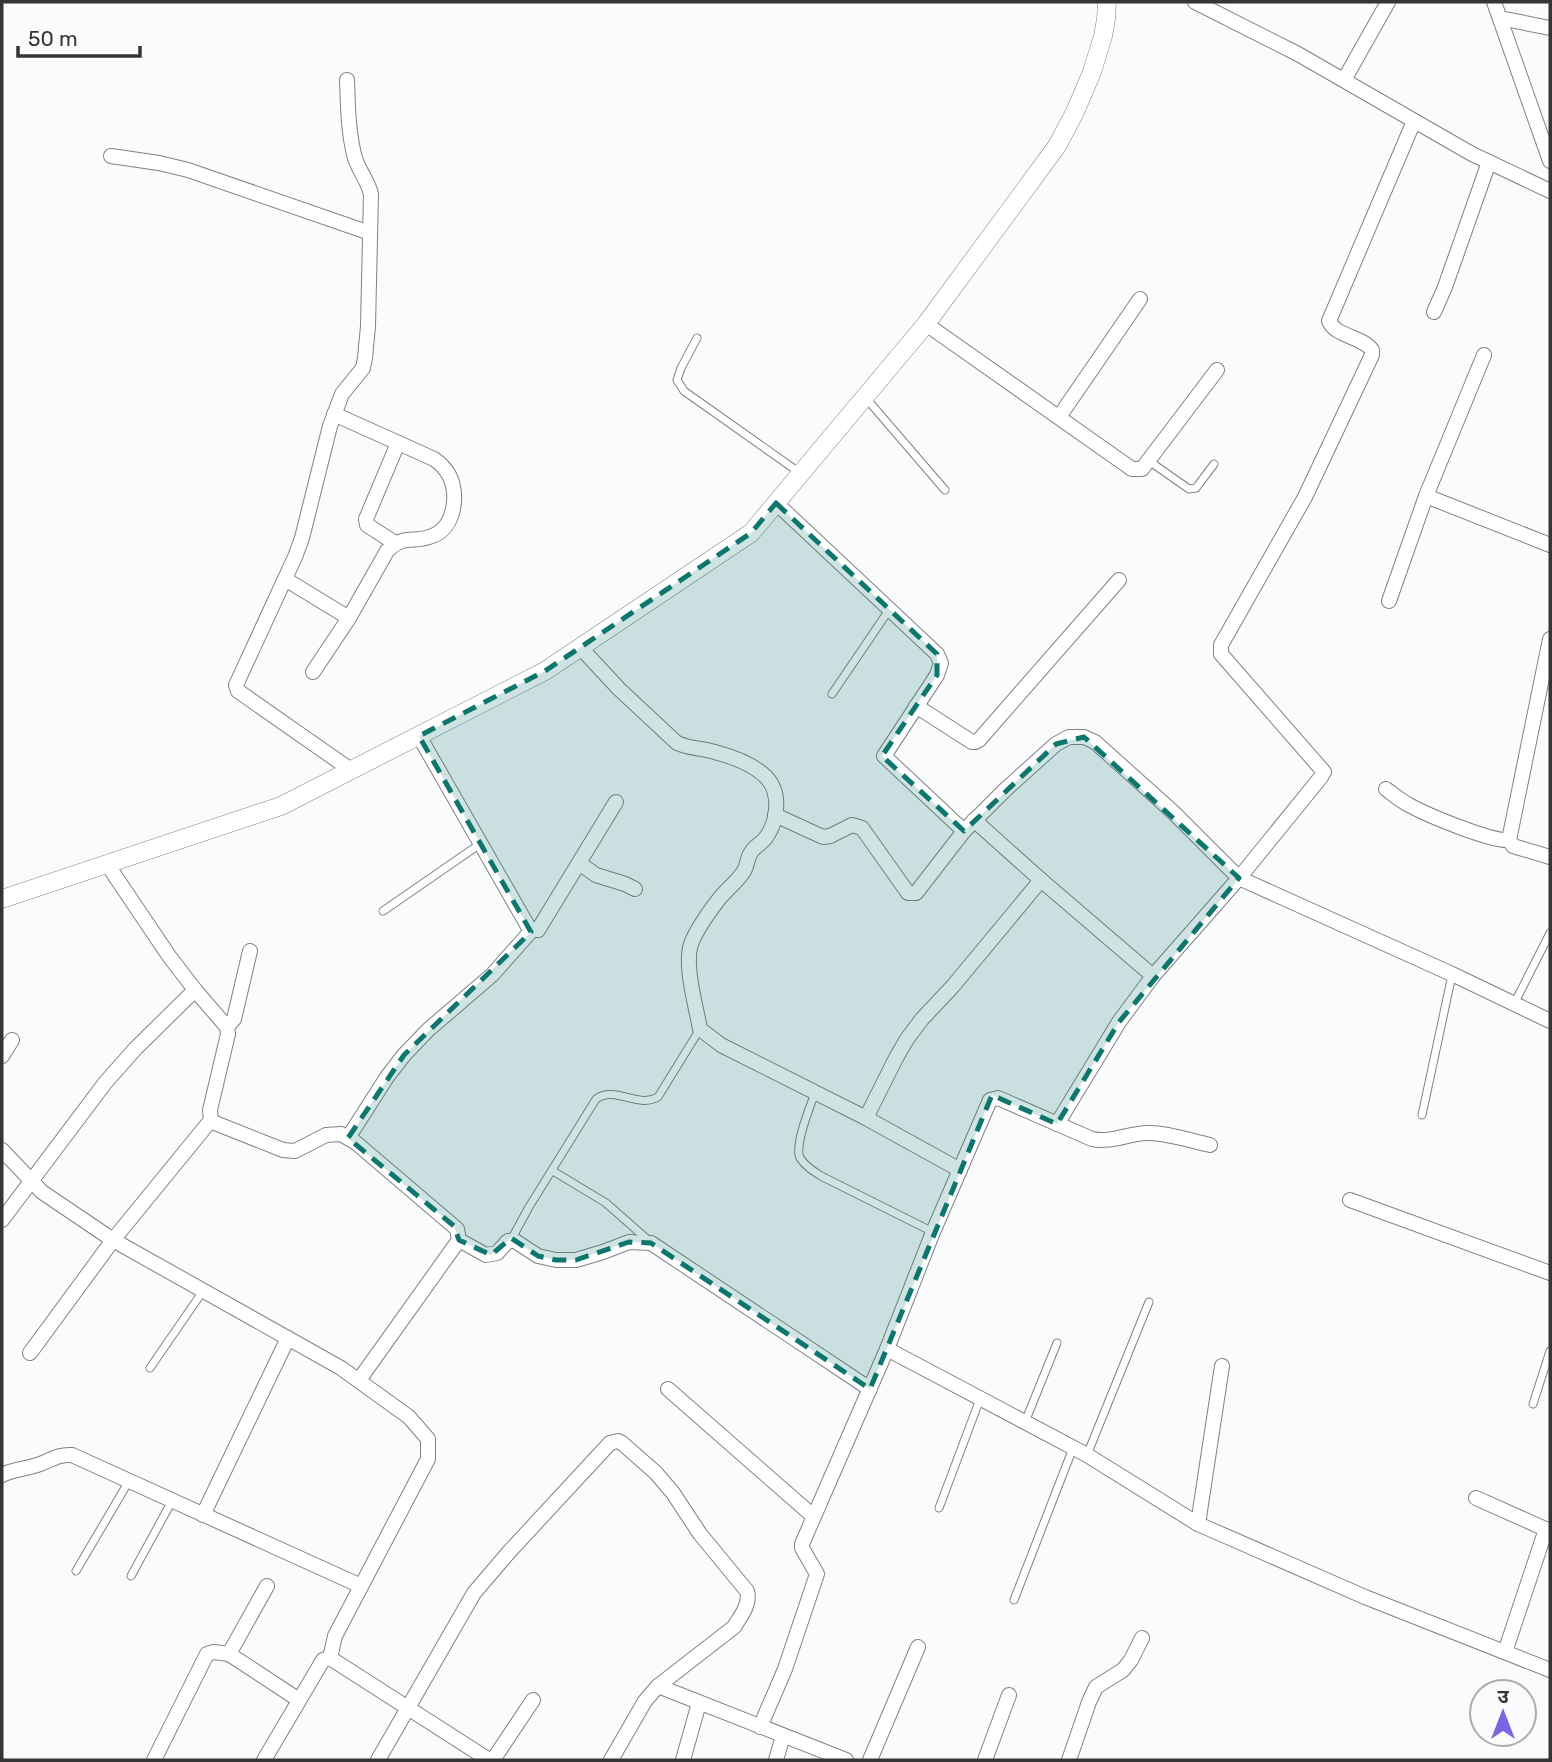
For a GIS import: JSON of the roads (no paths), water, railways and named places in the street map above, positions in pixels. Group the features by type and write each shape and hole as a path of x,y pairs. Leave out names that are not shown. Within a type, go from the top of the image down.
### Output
{"street":[{"path":"2,899 281,806 545,671 751,533 926,324 1057,146 1092,72 1106,19 1107,2"},
{"path":"1195,2 1298,54 1472,154 1550,191"},
{"path":"1344,80 1388,2"},
{"path":"1494,2 1550,161"},
{"path":"1500,18 1550,28"},
{"path":"347,80 354,154 371,194 369,326 363,368 342,394 334,414 302,538 237,681 237,689 351,771"},
{"path":"1057,1124 1119,1022 1153,976 1239,878 1324,772 1221,654 1221,645 1305,498 1371,355 1372,350 1367,344 1332,327 1328,321 1414,121"},
{"path":"111,156 188,170 370,233"},
{"path":"1434,312 1489,162"},
{"path":"1059,417 1140,299"},
{"path":"926,324 1132,468 1142,468 1149,460 1217,370"},
{"path":"1389,601 1426,496 1484,355"},
{"path":"313,672 349,618 387,551 404,540 432,537 441,531 452,514 454,502 450,476 434,458 334,414"},
{"path":"396,543 368,525 366,519 398,443"},
{"path":"1426,496 1550,545"},
{"path":"776,503 937,654 941,663 937,675 884,756 964,831"},
{"path":"285,579 349,618"},
{"path":"916,706 972,741 979,740 1119,580"},
{"path":"1550,639 1509,840 1513,846 1550,857"},
{"path":"580,647 619,689 677,743 718,753 752,767 773,786 776,798 775,815 769,834 762,844 754,849 747,860 746,868 719,899 695,934 690,948 692,990 700,1029 720,1045 866,1118 960,1170"},
{"path":"419,736 532,930 538,930 616,802"},
{"path":"775,815 823,836 830,836 852,825 862,828 908,893 912,894 974,820 1056,744 1069,737 1084,737 1095,742 1173,812 1239,878 1550,1021"},
{"path":"1386,789 1406,804 1427,814 1497,839 1509,840"},
{"path":"974,820 1153,976"},
{"path":"579,863 596,875 635,889"},
{"path":"107,864 153,933 195,990 227,1027 228,1034 210,1110 211,1119 283,1150 295,1152 326,1135 341,1134 355,1142 454,1226 460,1235 359,1380"},
{"path":"866,1118 896,1058 922,1019 1041,880"},
{"path":"348,1138 404,1055 428,1030 492,975 532,930"},
{"path":"227,1027 234,1019 250,951"},
{"path":"2,1220 105,1083 195,990"},
{"path":"2,1056 12,1040"},
{"path":"760,1727 785,1669 817,1574 802,1544 992,1099 998,1098 1099,1141 1132,1134 1154,1133 1210,1145"},
{"path":"30,1353 113,1240 211,1119"},
{"path":"2,1150 42,1192 113,1240 359,1380 409,1418 428,1439 428,1459 335,1636 330,1658"},
{"path":"1350,1200 1550,1273"},
{"path":"459,1240 486,1255 496,1254 508,1241 516,1241 538,1256 556,1260 576,1260 629,1242 651,1243 870,1388"},
{"path":"204,1515 288,1338"},
{"path":"887,1349 1087,1455 1198,1524 1365,1597 1550,1670"},
{"path":"1198,1524 1222,1366"},
{"path":"668,1389 813,1516"},
{"path":"378,1760 474,1593 614,1441 622,1443 673,1493 700,1534 747,1591 748,1596 734,1628 658,1686 645,1701 611,1760"},
{"path":"2,1475 64,1454 72,1455 361,1586"},
{"path":"1476,1498 1548,1530 1505,1652"},
{"path":"229,1654 267,1586"},
{"path":"1069,1760 1096,1688 1123,1670 1142,1638"},
{"path":"870,1760 918,1647"},
{"path":"154,1760 207,1654 229,1654 299,1700"},
{"path":"264,1760 323,1660 330,1658 491,1760 533,1700"},
{"path":"658,1686 846,1760"},
{"path":"985,1760 1009,1695"},
{"path":"683,1760 699,1703"},
{"path":"776,1760 783,1736"}],"lane":[{"path":"697,338 677,380 684,391 800,474"},
{"path":"865,396 945,490"},
{"path":"1149,460 1189,489 1196,488 1214,464"},
{"path":"832,694 889,609"},
{"path":"383,911 481,844"},
{"path":"1514,1004 1550,933"},
{"path":"1422,1115 1452,974"},
{"path":"511,1241 596,1099 603,1094 641,1101 658,1097 700,1029"},
{"path":"815,1093 799,1142 798,1154 806,1165 821,1176 933,1232"},
{"path":"553,1171 606,1203 651,1243"},
{"path":"150,1368 204,1291"},
{"path":"1087,1455 1149,1302"},
{"path":"1025,1422 1057,1343"},
{"path":"1533,1404 1550,1351"},
{"path":"939,1508 980,1398"},
{"path":"1014,1600 1073,1448"},
{"path":"76,1571 129,1480"},
{"path":"131,1576 172,1500"}]}
